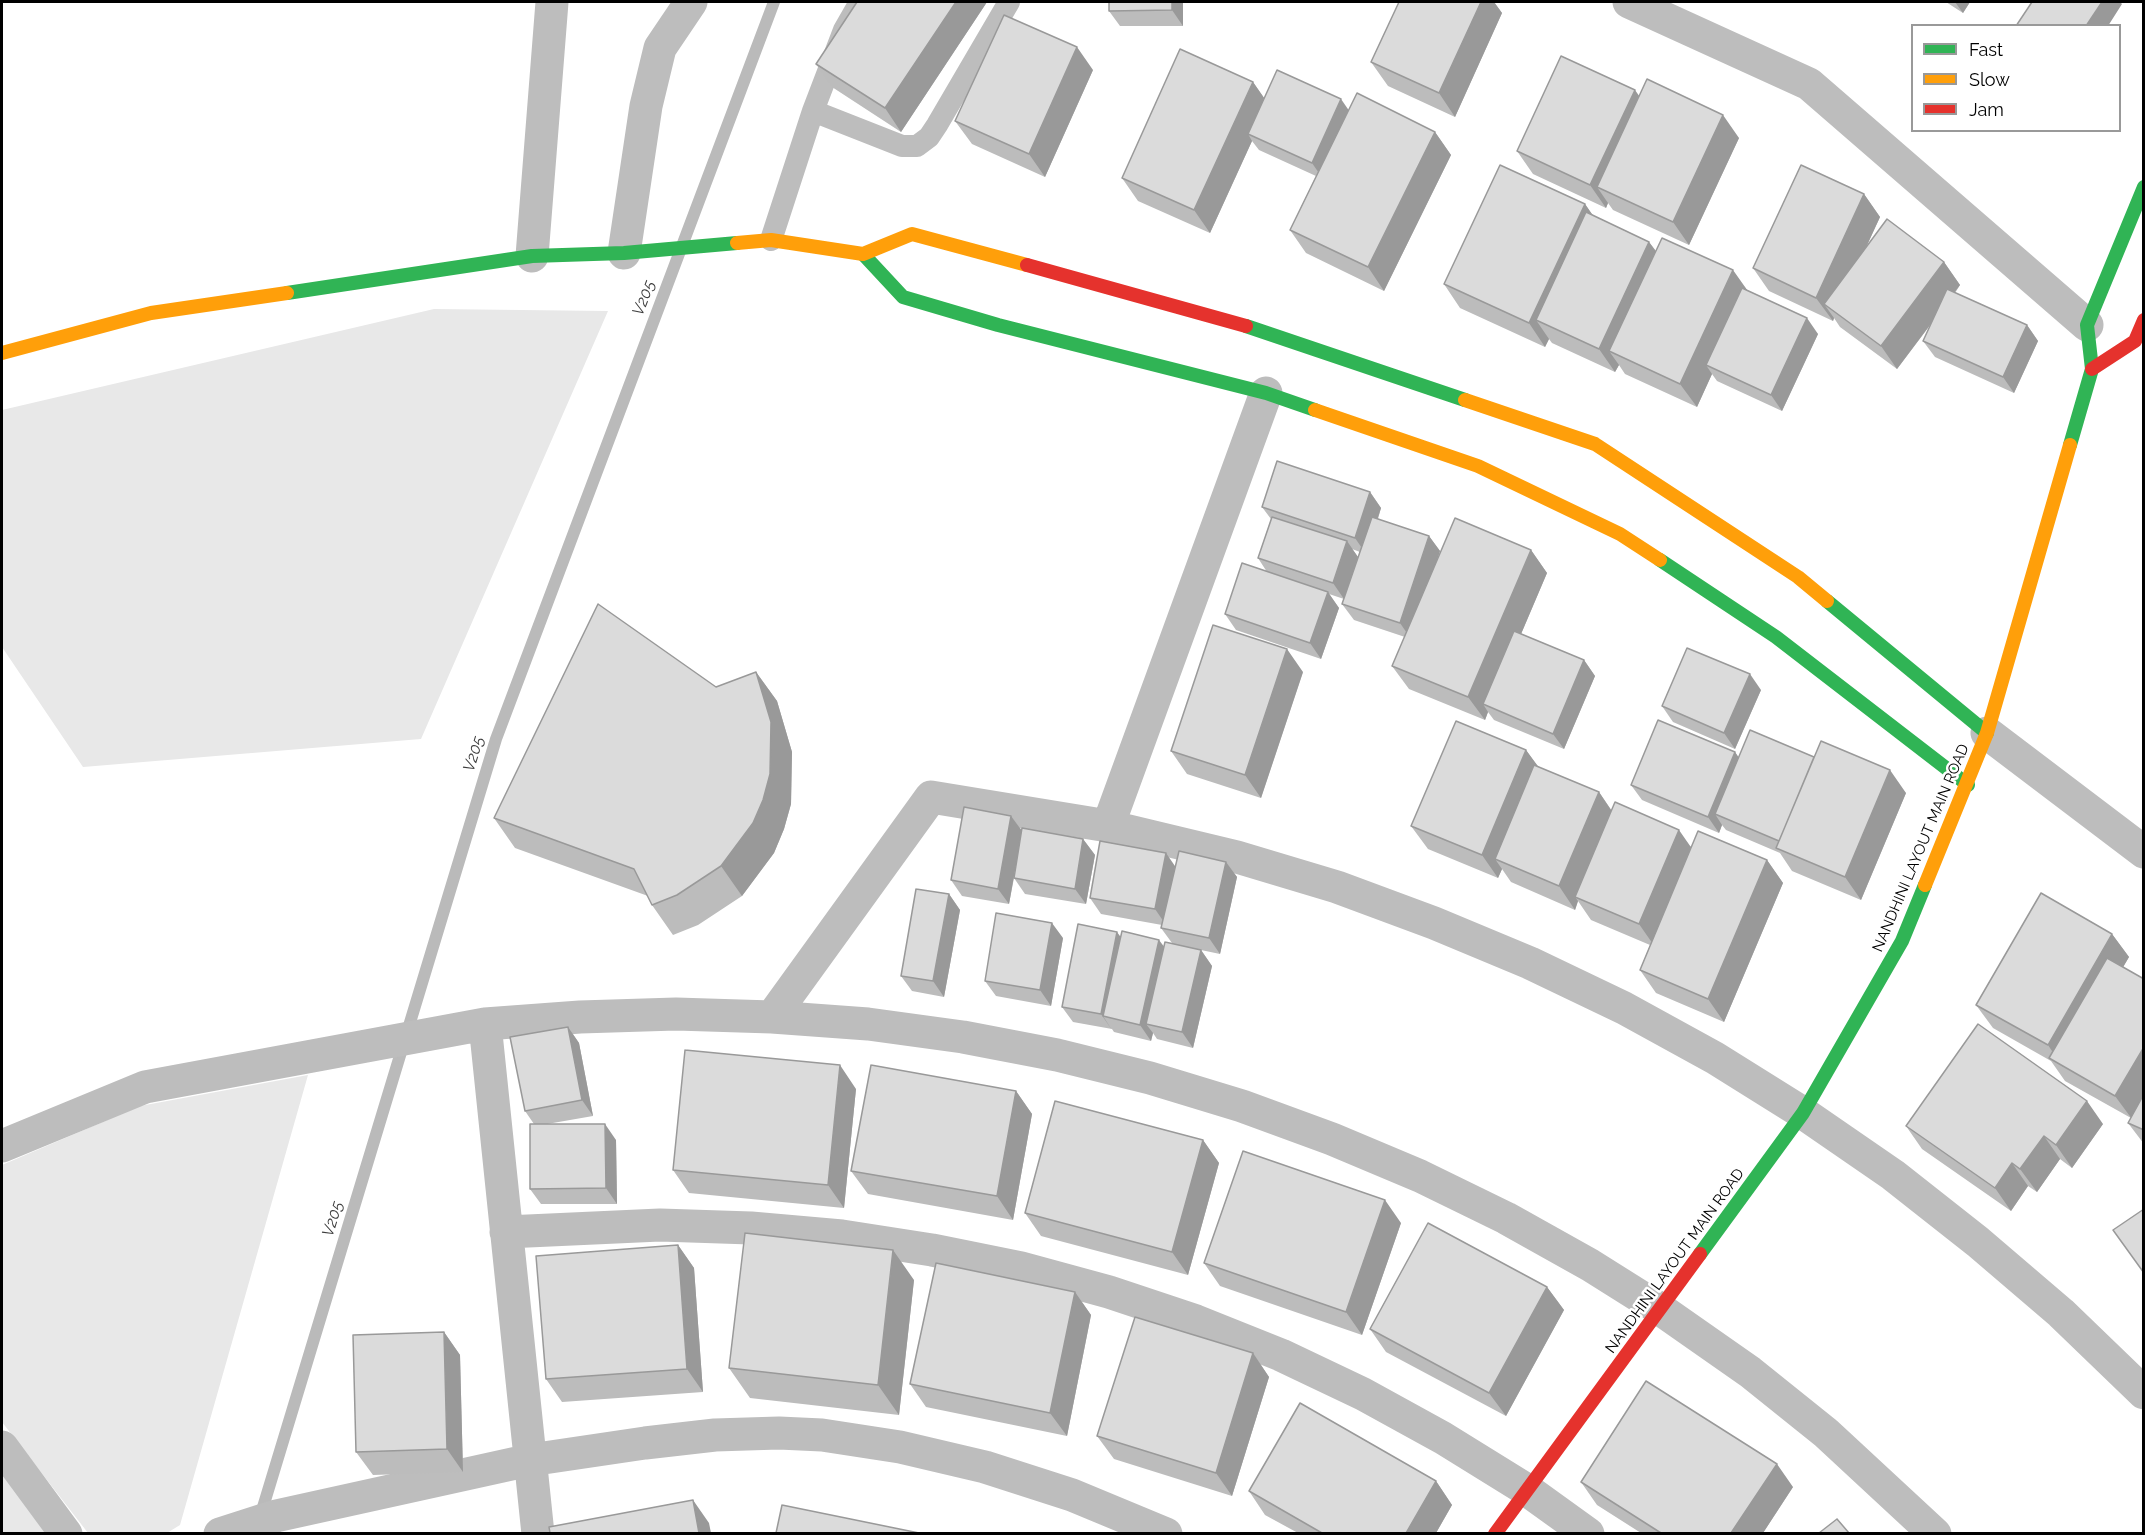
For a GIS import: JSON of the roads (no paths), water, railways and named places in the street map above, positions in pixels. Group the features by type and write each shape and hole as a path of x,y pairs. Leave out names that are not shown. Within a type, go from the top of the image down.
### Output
{"street":[{"path":"532,256 552,2"},
{"path":"624,253 646,106 660,48 691,2"},
{"path":"1629,2 1809,84 2087,325"},
{"name":"NANDHINI LAYOUT MAIN ROAD","path":"1495,1533 1803,1113 1902,941 1968,785 1987,733 2092,369 2087,325 2144,187"},
{"path":"2,353 151,313 532,256 624,253 771,240 863,254 912,234 1222,318 1594,444 1798,577 1987,733 2144,852"},
{"path":"863,254 903,297 998,325 1266,393 1478,466 1620,534 1776,637 1968,785"},
{"path":"2092,369 2141,336"},
{"path":"1107,826 1266,393"},
{"path":"772,1017 931,797 1107,826 1259,864 1337,887 1445,927 1530,963 1624,1008 1715,1058 1803,1113 1893,1175 1978,1242 2061,1313 2144,1393"},
{"path":"2,1146 145,1087 485,1024 616,1016 772,1017 868,1024 963,1037 1058,1055 1150,1078 1242,1106 1332,1139 1420,1176 1506,1218 1590,1265 1660,1308 1750,1372 1826,1433 1935,1533"},
{"path":"485,1024 538,1533"},
{"path":"506,1232 660,1225 751,1228 842,1236 932,1250 1021,1268 1109,1292 1196,1321 1281,1355 1373,1399 1443,1438 1527,1490 1588,1533"},
{"path":"220,1533 276,1516 530,1460 583,1451 715,1435 779,1433 822,1435 900,1447 984,1467 1072,1495 1166,1533"},
{"path":"2,1447 66,1533"}],"lane":[{"path":"771,240 813,111 844,30 860,2"},
{"path":"813,111 902,146 916,146 930,137 1009,2"}],"waterway":[{"name":"V205","path":"260,1517 496,739 774,2"}]}
